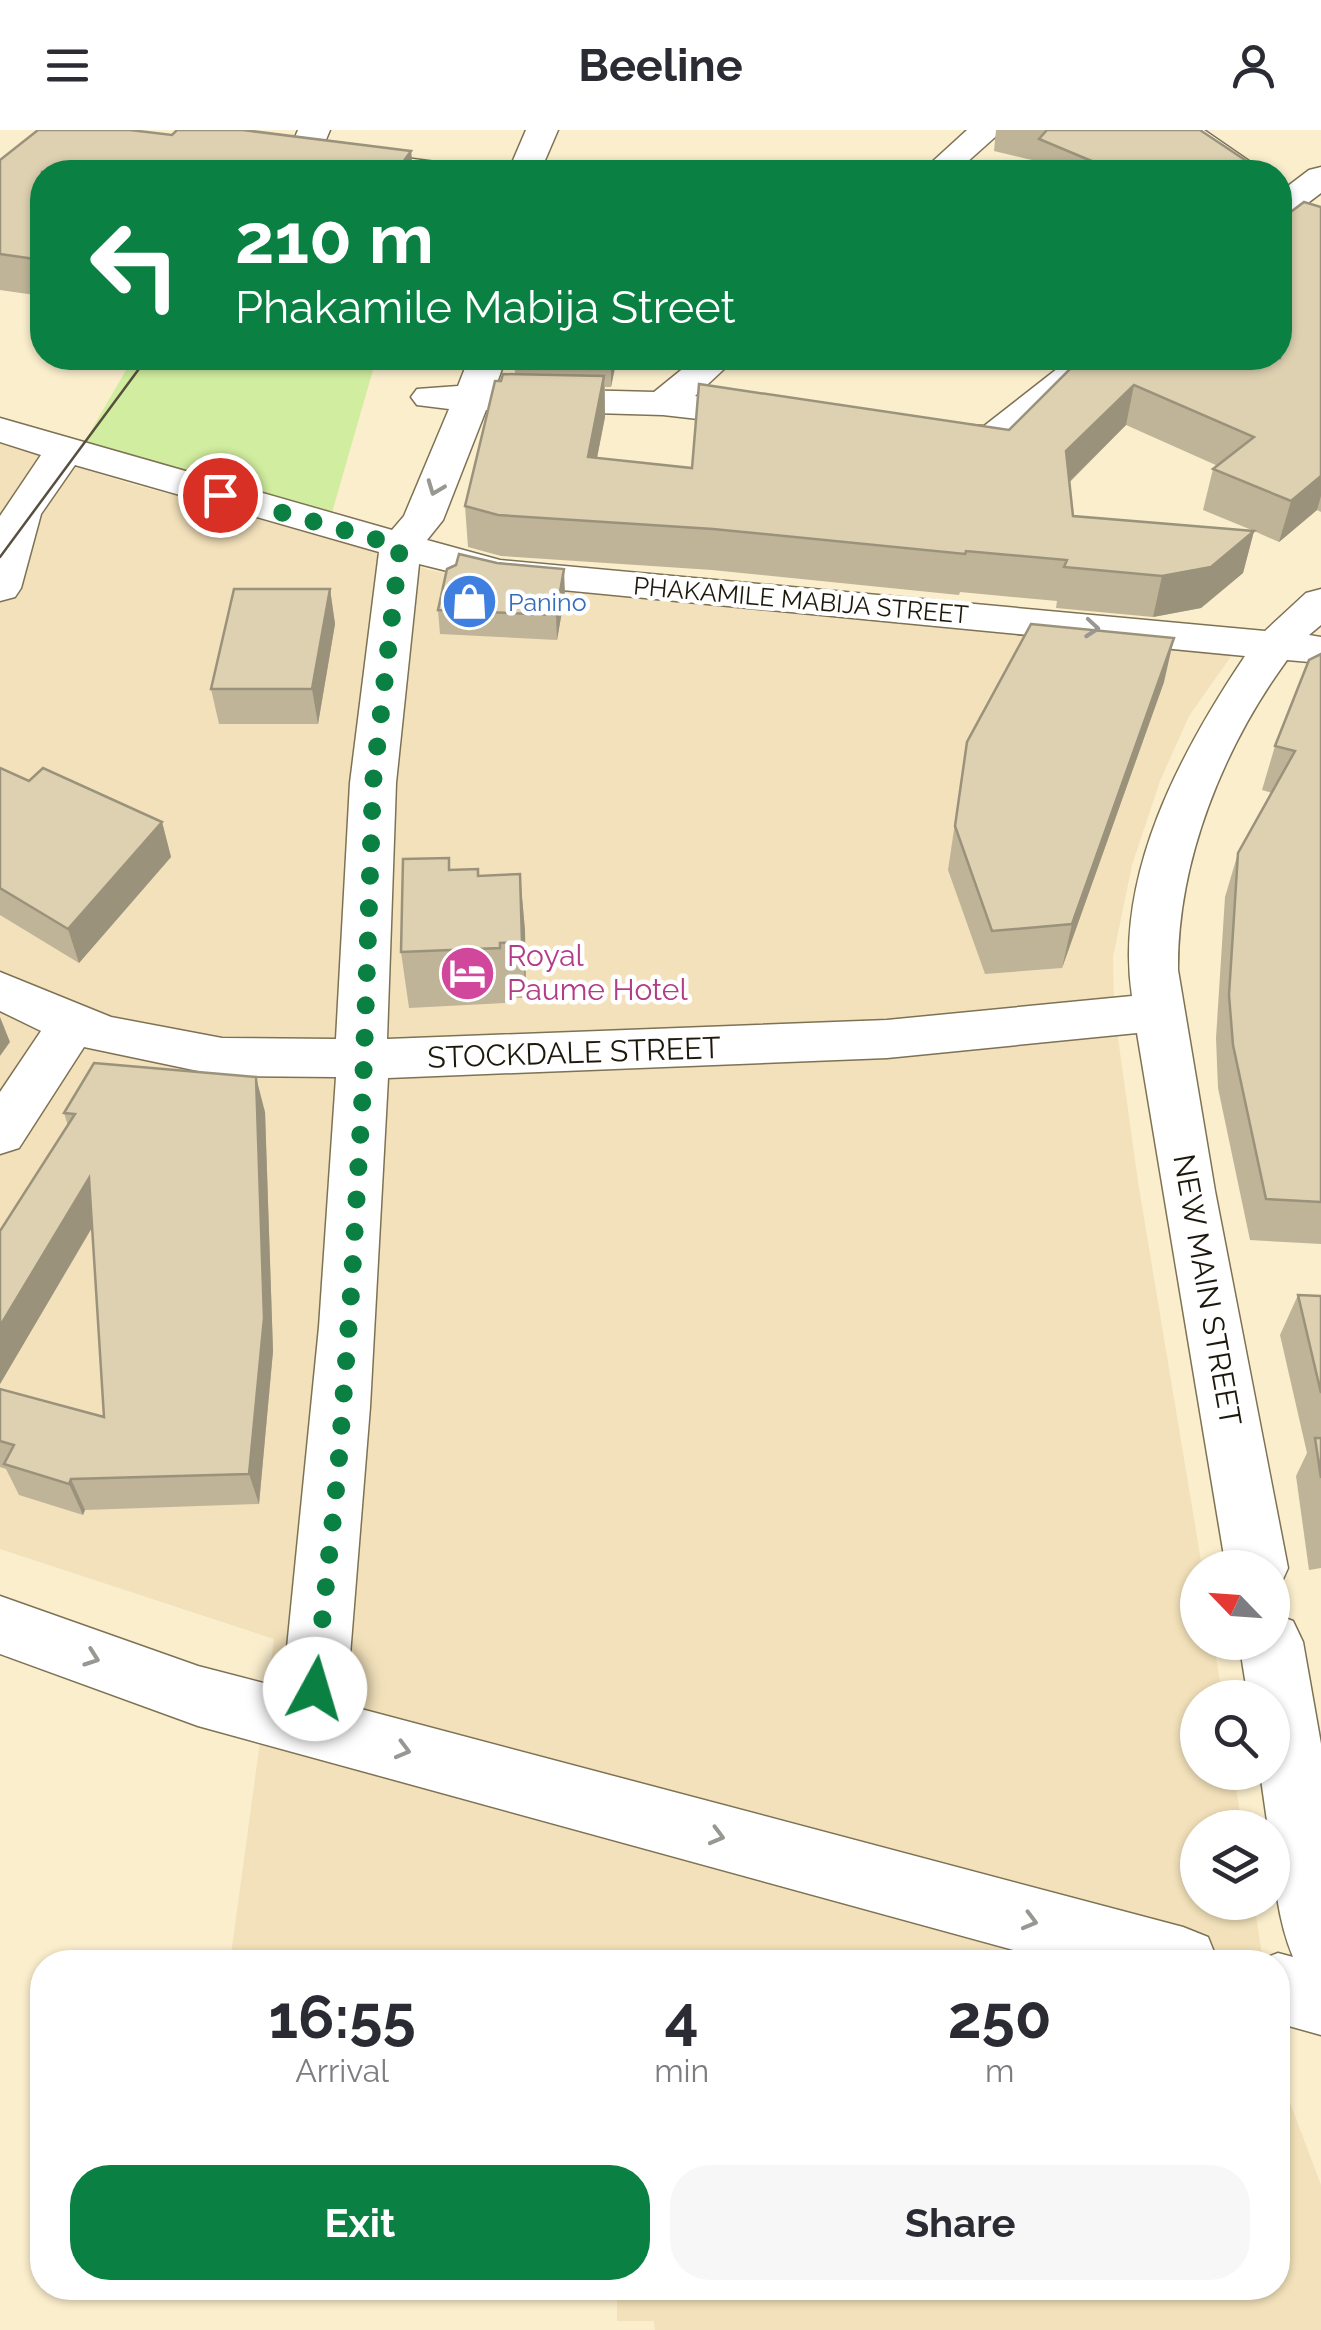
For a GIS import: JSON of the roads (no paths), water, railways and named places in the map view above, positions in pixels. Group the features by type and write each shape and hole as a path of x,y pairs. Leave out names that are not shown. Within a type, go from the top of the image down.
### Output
{"street":[{"path":"314,130 308,142 318,156 348,160"},
{"path":"529,160 542,130"},
{"path":"951,160 986,130"},
{"path":"1182,130 1229,160"},
{"path":"1292,195 1321,177"},
{"path":"1292,204 1321,216"},
{"path":"400,546 388,530 388,516 439,370"},
{"path":"311,1725 340,1451 361,1126 373,783 400,546 423,520 483,370"},
{"path":"663,404 704,370"},
{"path":"709,370 709,390 742,413"},
{"path":"890,430 968,438 998,434 1073,370"},
{"path":"421,425 465,411 663,404 804,420"},
{"name":"PHAKAMILE MABIJA STREET","path":"0,430 500,572 1321,650"},
{"path":"0,588 16,517 41,476 66,451"},
{"name":"NEW MAIN STREET","path":"1254,1550 1152,970 1160,886 1183,817 1233,715 1276,646 1321,602"},
{"name":"STOCKDALE STREET","path":"0,990 72,1024 166,1049 222,1058 660,1050 887,1039 1159,1012"},
{"path":"0,1134 72,1024"},
{"path":"0,1625 198,1696 1139,1950"},
{"path":"1290,1668 1321,1940"},
{"path":"1290,1991 1321,2000"}],"tram line":[{"path":"0,557 138,370"}],"place":[{"name":"Panino","path":"469,602"},
{"name":"Royal Paume Hotel","path":"468,973"}]}
